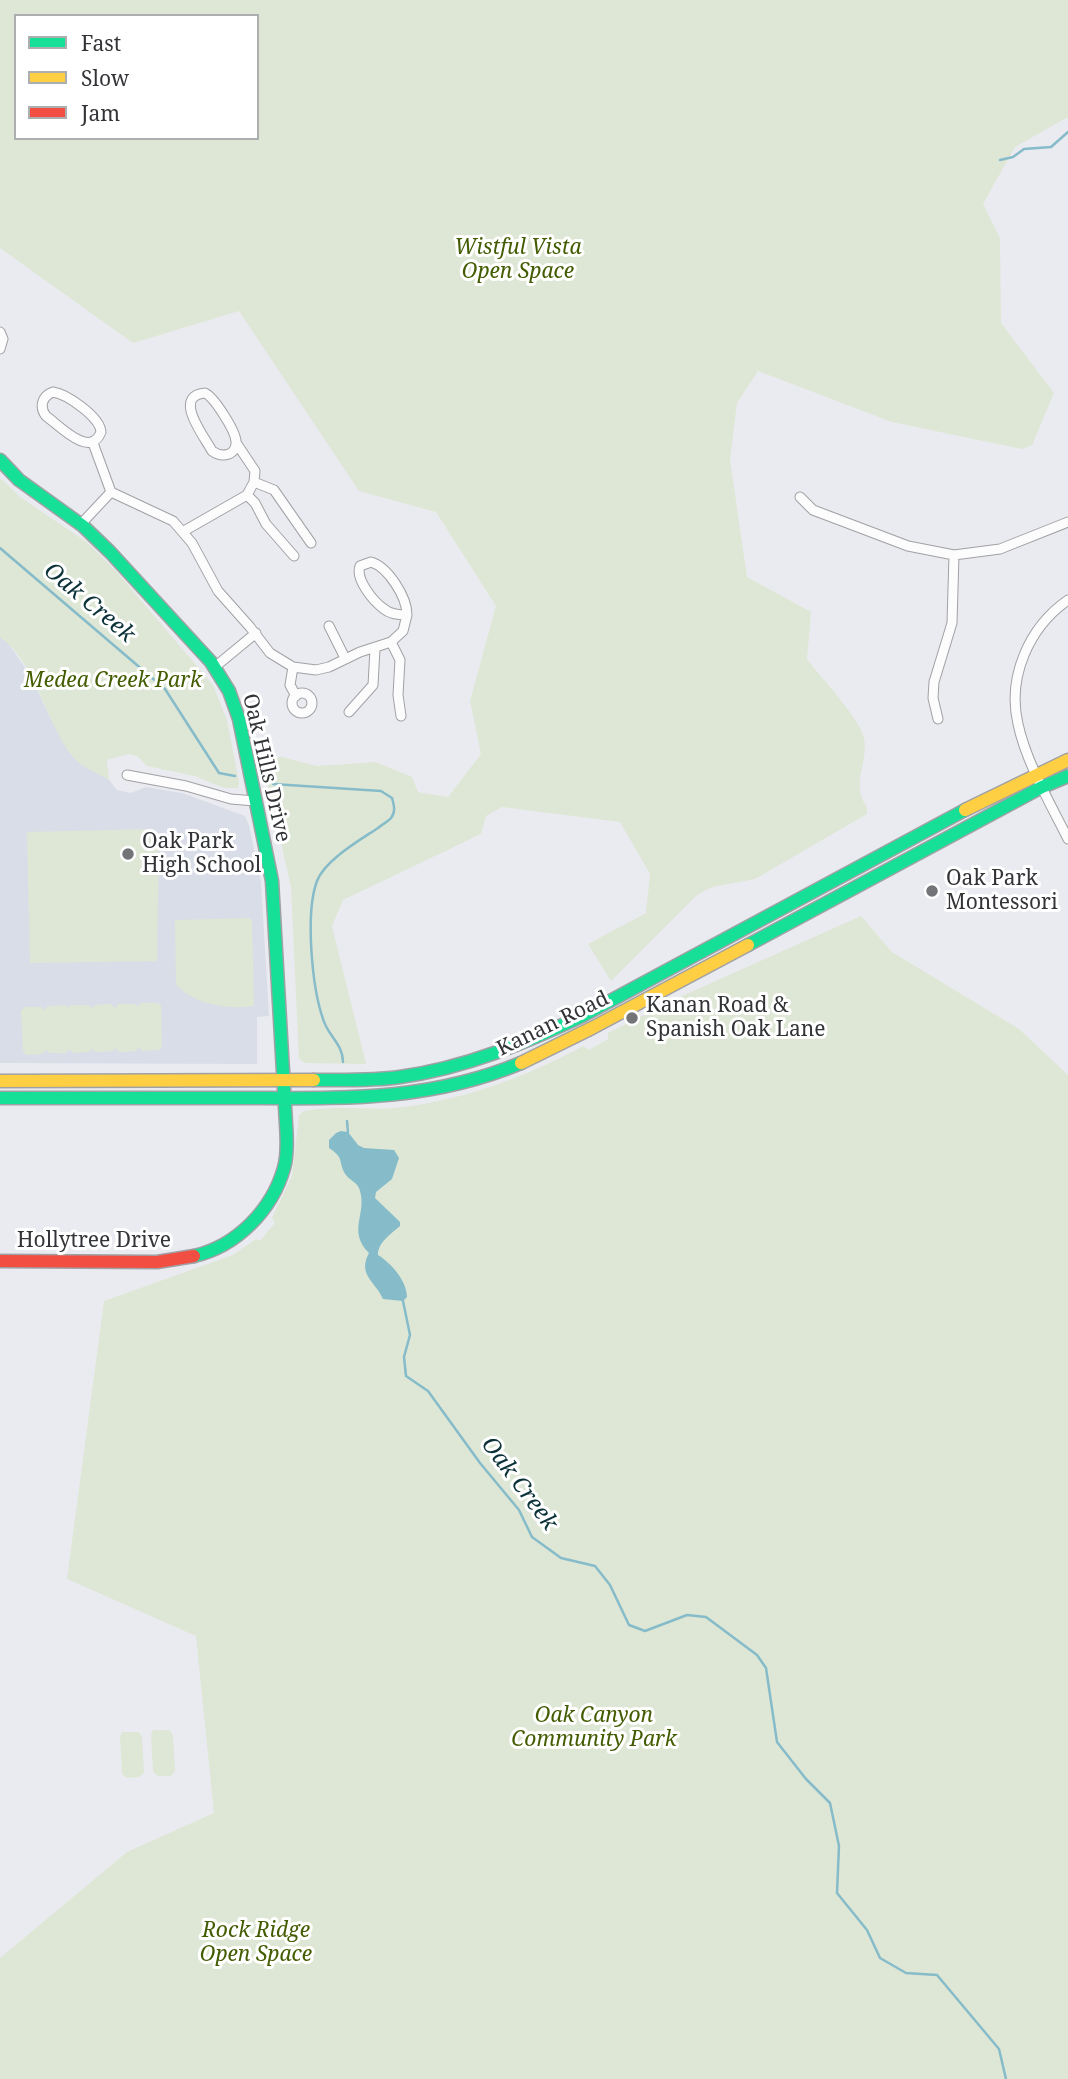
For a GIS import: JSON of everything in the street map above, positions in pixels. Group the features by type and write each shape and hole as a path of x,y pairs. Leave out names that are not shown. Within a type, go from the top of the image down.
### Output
{"main road":[{"name":"Oak Hills Drive","path":"0,460 30,491 80,524 121,561 188,639 216,666 232,699 239,719 272,881 284,1097"},
{"name":"Kanan Road","path":"0,1081 369,1080 420,1076 461,1066 521,1045 584,1015 939,823 1068,760"},
{"name":"Kanan Road","path":"0,1098 369,1098 464,1083 514,1066 592,1028 1042,787 1068,776"},
{"name":"Hollytree Drive","path":"0,1261 174,1262 225,1246 241,1235 256,1219 271,1199 284,1168 284,1097"}],"street":[{"path":"0,332 3,338 0,349"},
{"path":"53,392 61,393 97,420 101,432 93,443 82,442 46,416 42,407 45,397 53,392"},
{"path":"184,531 247,495 254,482 255,471 236,444 235,436 213,398 205,393 194,396 189,410 212,451 227,456 233,452 236,444"},
{"path":"93,443 111,492 163,514 184,531 218,591 256,633 270,653 293,667 316,670 329,667 345,658 391,642 403,631 407,615 401,591 377,564 365,563 358,570 359,580 384,610 407,615"},
{"path":"254,482 274,491 311,543"},
{"path":"80,524 111,492"},
{"path":"247,495 255,503 266,524 294,556"},
{"path":"800,497 813,510 908,546 954,555 1000,549 1068,522"},
{"path":"938,719 933,698 934,682 952,623 954,555"},
{"path":"1068,600 1040,626 1020,666 1015,693 1017,723 1023,743 1068,839"},
{"path":"329,625 345,658"},
{"path":"216,666 256,633"},
{"path":"391,642 400,660 398,695 401,716"},
{"path":"349,712 373,685 375,649"},
{"path":"293,667 290,684 296,695"},
{"path":"127,775 186,786 231,799 255,801"}],"shaded area":[{"name":"Oak Park High School","path":"0,637 8,643 31,676 50,717 74,758 109,780 117,790 131,793 146,787 182,793 245,816 261,882 269,1016 257,1017 257,1064 0,1063"}],"green space":[{"name":"Wistful Vista Open Space","path":"0,0 1068,0 1068,117 1015,147 983,204 1000,238 1001,323 1054,393 1032,445 1022,449 892,422 758,371 737,403 730,460 747,577 811,612 807,659 847,709 864,738 860,790 867,814 755,879 712,887 697,895 611,981 588,944 646,913 650,874 620,822 502,807 486,816 481,834 343,900 332,926 366,1064 305,1063 299,1059 291,887 262,759 282,757 317,766 376,762 412,777 418,792 448,797 481,754 470,701 496,606 436,512 359,491 239,311 133,343 0,248"},
{"name":"Medea Creek Park","path":"0,478 20,497 88,543 116,571 213,685 227,720 238,788 224,788 195,776 147,766 137,756 129,754 107,760 109,780 76,761 55,728 23,662 0,637"},
{"path":"153,829 159,834 157,961 30,963 27,832"},
{"path":"861,916 892,952 1019,1029 1068,1075 1068,2079 0,2079 0,1958 127,1852 214,1813 196,1636 67,1579 104,1301 233,1255 256,1239 260,1241 275,1223 272,1218 292,1176 299,1116 302,1112 419,1105 468,1094 515,1078 583,1046 589,1050 608,1039 608,1033 682,996"},
{"path":"250,918 254,1006 214,1005 195,998 178,987 175,920"},
{"path":"141,1003 158,1003 161,1006 162,1046 159,1050 142,1051 139,1047 136,1051 119,1052 116,1048 112,1051 96,1052 92,1049 89,1052 73,1053 69,1049 66,1053 50,1053 46,1050 42,1054 26,1055 23,1051 21,1011 25,1007 41,1007 45,1010 48,1006 65,1005 68,1008 71,1005 88,1005 92,1008 95,1005 111,1004 115,1008 118,1004 135,1004 138,1007"},
{"path":"153,1730 170,1730 173,1736 175,1771 171,1776 158,1776 153,1772"},
{"path":"122,1732 139,1732 142,1737 144,1773 139,1777 127,1778 122,1774"}],"water":[{"path":"341,1131 348,1132 358,1145 364,1148 394,1150 399,1158 392,1179 376,1192 375,1198 400,1222 400,1226 383,1242 378,1255 401,1279 407,1297 403,1301 383,1299 366,1273 369,1253 359,1237 358,1230 360,1191 343,1171 338,1155 329,1148 329,1140"}],"waterway":[{"path":"1000,160 1013,157 1024,149 1051,147 1068,132"},
{"name":"Oak Creek","path":"0,548 165,689 219,773 235,776"},
{"name":"Oak Creek","path":"273,784 381,791 393,801 393,816 327,866 317,881 313,895 311,950 319,1005 328,1030 341,1050 343,1062"},
{"name":"Oak Creek","path":"347,1121 348,1132"},
{"name":"Oak Creek","path":"403,1301 410,1335 404,1357 406,1376 428,1391 480,1463 519,1510 532,1537 561,1558 595,1566 610,1585 629,1625 645,1631 687,1615 706,1617 757,1655 766,1668 777,1742 806,1779 830,1803 839,1846 837,1893 867,1930 880,1958 906,1973 937,1975 999,2049 1006,2079"}],"traffic: fast":[{"path":"0,460 19,480 83,526 110,552 211,662 229,691 239,719 272,881 287,1152 278,1183 262,1212 225,1244 194,1256"},
{"path":"748,945 1042,787 1068,776"},
{"path":"314,1080 379,1079 424,1073 471,1061 540,1035 584,1015 965,810"},
{"path":"0,1098 380,1096 450,1085 521,1063"}],"traffic: slow":[{"path":"965,810 1068,760"},
{"path":"521,1063 748,945"},
{"path":"0,1081 314,1080"}],"traffic: jam":[{"path":"0,1261 157,1262 194,1256"}],"place":[{"name":"Oak Park High School","path":"128,854"},
{"name":"Oak Park Montessori","path":"932,891"},
{"name":"Kanan Road & Spanish Oak Lane","path":"632,1018"}],"park label":[{"name":"Oak Canyon Community Park","path":"594,1728"},
{"name":"Rock Ridge Open Space","path":"256,1943"}]}
